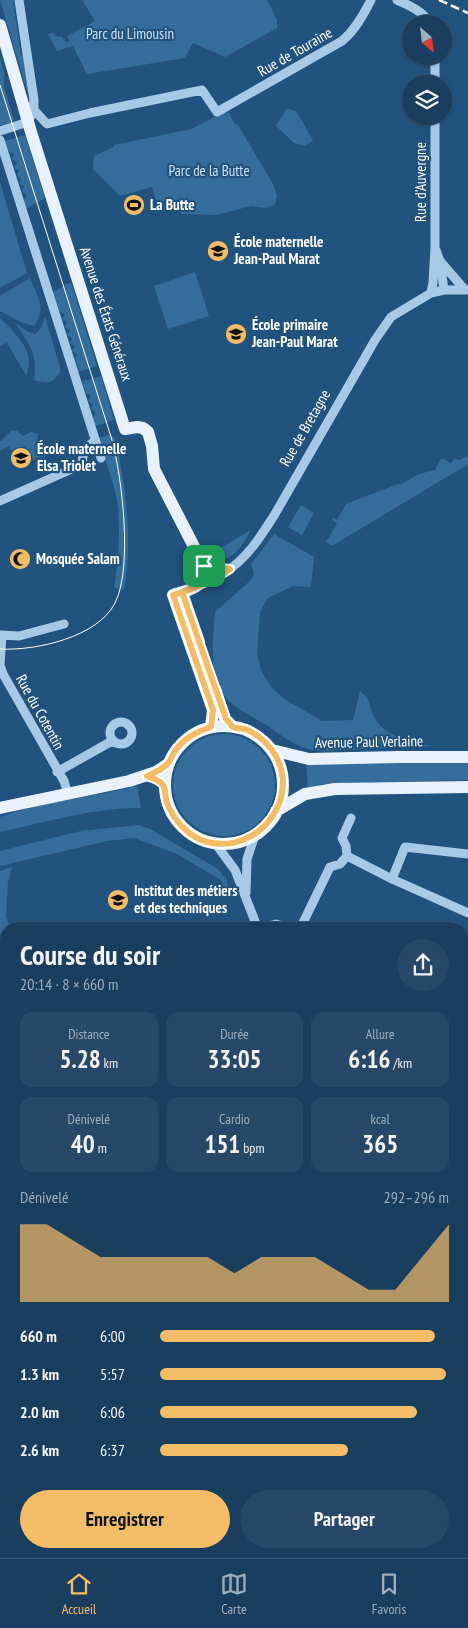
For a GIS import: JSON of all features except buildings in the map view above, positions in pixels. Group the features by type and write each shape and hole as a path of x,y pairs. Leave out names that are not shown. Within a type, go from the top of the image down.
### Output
{"main road":[{"name":"Avenue des États Généraux","path":"0,25 28,122 125,429 137,427 143,428 148,432 152,446 154,469 204,566"},
{"path":"199,585 204,577 204,566"},
{"name":"Rue de Bretagne","path":"178,594 199,585"},
{"path":"178,594 226,719 233,727"},
{"path":"178,594 213,710 211,727"},
{"path":"211,727 233,727 255,734 272,750 279,764 283,780 282,796 276,811 267,825 255,835 234,843 215,843 197,838 182,827 173,816 164,786 165,775 174,753 190,736 211,727"},
{"name":"Avenue Paul Verlaine","path":"272,750 309,759 468,757"},
{"path":"0,808 147,776 168,764"},
{"path":"147,776 164,786"},
{"path":"276,811 305,794 335,789 468,787"}],"street":[{"path":"0,131 28,122 34,110 19,0"},
{"name":"Rue de Touraine","path":"34,110 47,124 90,113 202,90 217,112 342,41 359,22 371,0"},
{"path":"397,0 425,15"},
{"path":"23,104 34,110"},
{"name":"Rue d'Auvergne","path":"431,293 435,248 435,125"},
{"path":"0,140 101,458"},
{"name":"Rue d'Auvergne","path":"435,248 440,261 444,290"},
{"name":"Rue d'Auvergne","path":"440,261 467,290"},
{"name":"Rue de Bretagne","path":"199,585 224,574 241,560 258,541 375,340 391,317 431,293 444,290 467,290"},
{"path":"0,501 83,464 85,449 95,441"},
{"path":"204,566 230,569"},
{"path":"1,635 19,636 64,624"},
{"name":"Rue du Cotentin","path":"1,635 0,665 3,674 64,781 68,794"},
{"name":"Rue du Cotentin","path":"58,772 112,741"},
{"path":"303,922 330,866 340,864 347,856 346,846 342,838 352,818"},
{"path":"246,898 247,859 255,835"},
{"path":"215,843 235,870 255,922"},
{"path":"392,878 405,847 468,854"},
{"path":"347,856 468,913"}],"green space":[{"path":"0,0 13,0 21,55 25,59 29,92 27,91"},
{"name":"Parc du Limousin","path":"82,0 267,0 277,20 277,28 225,57 193,43 185,58 87,74 73,46 57,51 48,34 54,33 56,36 62,37 66,43 70,41 67,36 95,21"},
{"path":"0,57 4,73 4,87 14,120 2,125 0,125"},
{"path":"287,108 297,112 313,141 305,146 294,143 276,126"},
{"name":"Parc de la Butte","path":"226,111 235,124 238,125 273,184 277,195 275,204 266,208 251,206 216,215 182,214 172,209 160,212 152,187 120,196 93,169 94,156 114,147 114,145 191,129"},
{"path":"25,135 45,198 24,210 22,204 27,195 22,192 24,186 19,184 21,179 17,176 19,170 14,168 17,162 12,159 14,154 5,149 2,142"},
{"path":"0,182 27,273 0,288"},
{"path":"195,272 209,316 168,329 154,286"},
{"path":"30,278 41,308 34,326 23,323 0,311 0,296"},
{"path":"71,282 97,366 79,372 75,359 77,354 72,351 75,346 70,343 72,338 67,335 70,330 65,327 67,322 62,319 65,314 55,309 50,294"},
{"path":"45,317 61,370 56,378 50,382 34,380 35,363 31,349 14,322 35,334 41,328"},
{"path":"0,318 18,336 27,351 29,367 26,375 7,343 0,346"},
{"path":"101,376 114,420 93,427 91,422 96,412 91,409 93,404 88,401 91,396 86,393 82,381"},
{"path":"12,430 17,431 23,436 31,432 38,434 37,444 45,447 43,457 33,460 25,446 13,453 9,446 0,451 0,440"},
{"path":"109,435 114,437 116,441 123,478 127,516 128,553 124,590 114,588 119,542 118,507 98,438"},
{"path":"468,456 468,464 460,469 332,546 326,542 337,523 332,520 333,518 337,520 346,504 401,484 419,474 435,470 441,458 451,463 454,458 459,460"},
{"path":"301,505 314,513 302,535 288,527"},
{"path":"251,530 239,549 228,558 216,559 208,555"},
{"path":"274,534 314,557 311,587 293,586 268,598 260,612 257,655 262,672 272,688 286,700 322,721 353,720 360,691 368,700 377,722 383,728 398,737 433,746 320,751 304,748 242,711 229,701 222,692 214,671 213,635 215,612 252,579 254,573 251,564"},
{"path":"224,734 243,738 260,749 271,766 275,785 271,804 260,821 243,832 224,836 205,832 188,821 177,804 173,785 177,766 188,749 205,738"},
{"path":"468,763 468,780 322,784 308,788 306,764"},
{"path":"137,786 141,808 124,808 88,813 0,832 0,817 51,803"},
{"path":"139,825 150,829 218,869 227,880 229,900 221,880 177,854 134,838 107,841 0,866 0,851 81,831"},
{"path":"12,867 8,882 6,917 8,922 0,922 0,871"}],"tram line":[{"path":"0,85 112,440 122,499 125,546 124,568 115,603 107,615 95,625 65,640 31,647 0,649"}],"railway":[{"path":"439,0 468,13"}],"place":[{"name":"La Butte","path":"134,205"},
{"name":"École maternelle Jean-Paul Marat","path":"218,251"},
{"name":"École primaire Jean-Paul Marat","path":"236,334"},
{"name":"École maternelle Elsa Triolet","path":"21,458"},
{"name":"Mosquée Salam","path":"20,559"},
{"name":"Institut des métiers et des techniques","path":"118,900"}],"route":[{"path":"204,566 230,569 224,574 193,588 182,592 226,719 233,727 244,729 264,741 277,759 283,780 280,801 267,825 255,835 244,840 224,844 197,838 182,827 173,816 165,795 164,786 156,779 147,776 168,764 174,753 190,736 200,730 211,727 213,710 210,698 173,595 199,585 204,577 204,566"}]}
